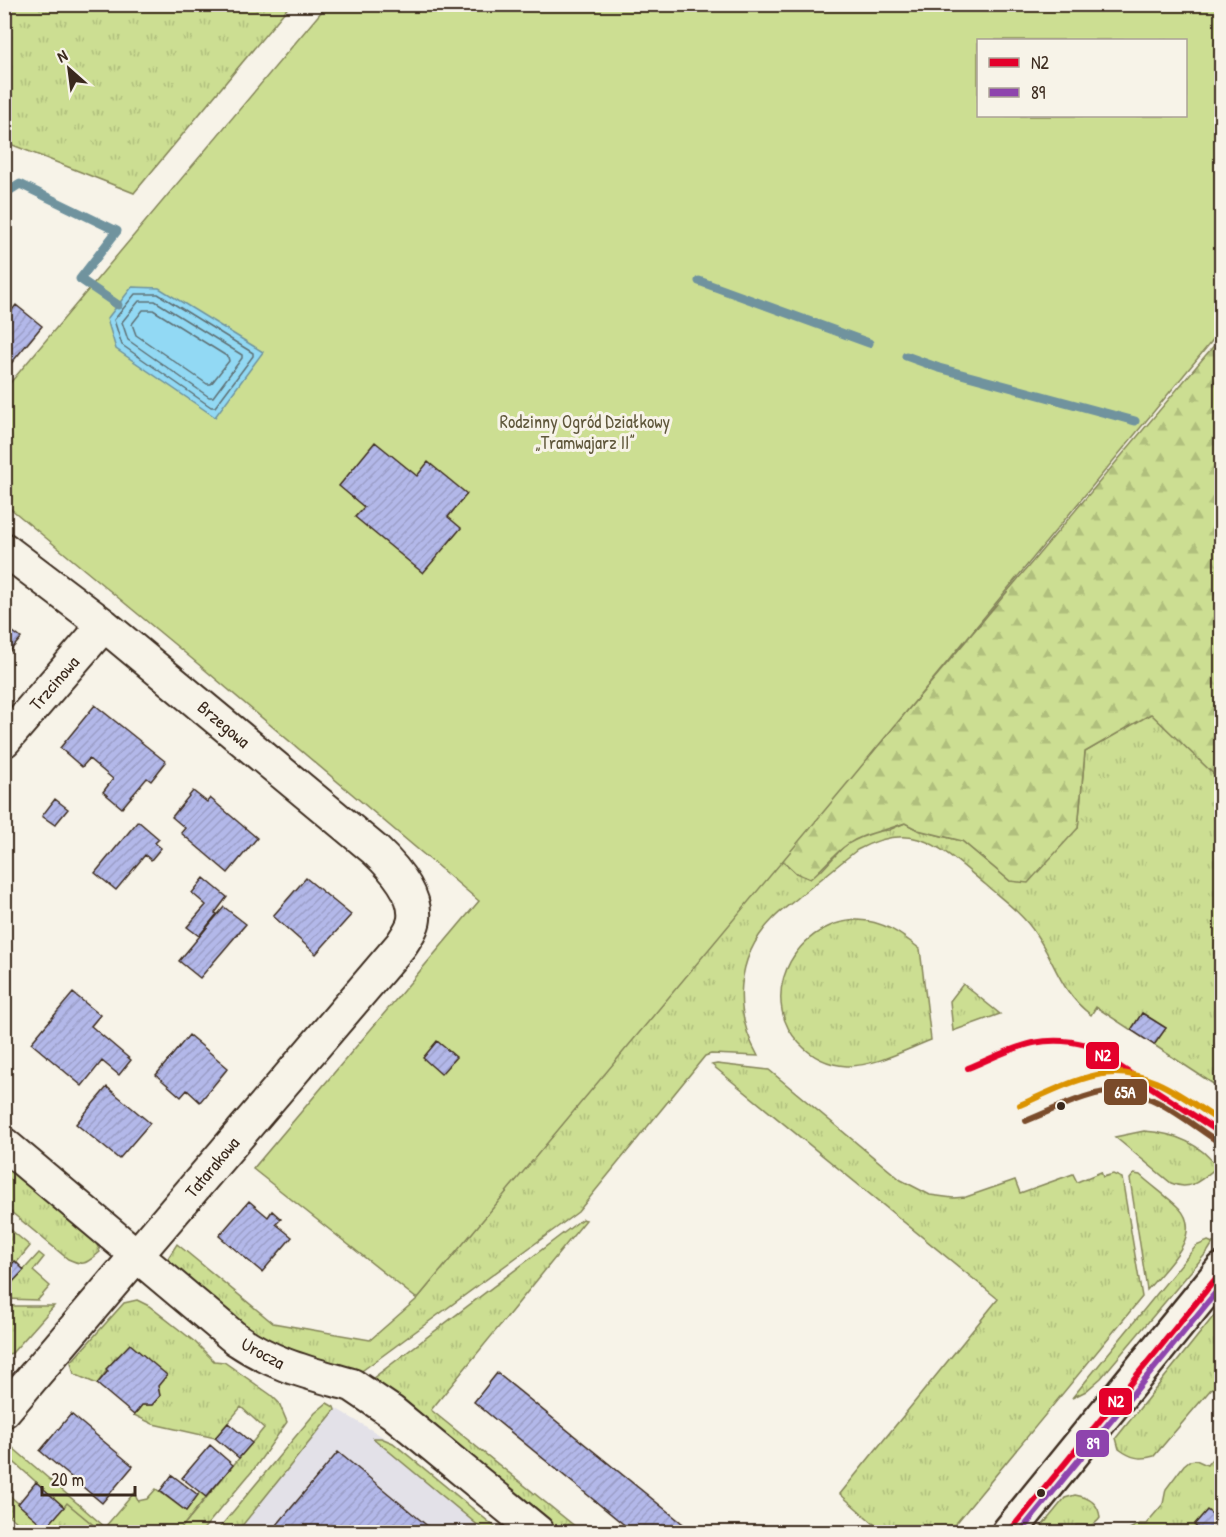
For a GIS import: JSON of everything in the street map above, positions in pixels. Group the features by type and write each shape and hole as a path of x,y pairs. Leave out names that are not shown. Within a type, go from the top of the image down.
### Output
{"street":[{"name":"Brzegowa","path":"4,549 104,624 388,863 412,902 414,921"},
{"name":"Trzcinowa","path":"4,741 104,624"},
{"name":"Tatarakowa","path":"4,1411 401,945 414,921"},
{"name":"Urocza","path":"4,1144 236,1339 290,1368 352,1385 360,1390 392,1413 538,1533"},
{"path":"1010,1533 1221,1270"}],"shaded area":[{"path":"327,1403 393,1443 502,1532 217,1532"}],"green space":[{"path":"13,4 290,5 134,193 5,142 5,14"},
{"name":"Rodzinny Ogród Działkowy „Tramwajarz II”","path":"327,5 1221,5 1221,330 850,780 417,1299 253,1169 479,901 5,504 5,389"},
{"path":"1221,337 1221,781 1151,714 1085,752 1078,828 1028,883 1010,881 962,841 918,830 905,823 848,844 810,879 796,873 782,860"},
{"path":"1151,713 1221,781 1221,1089 1154,1045 1166,1028 1142,1013 1131,1030 1096,1007 1091,1015 1072,997 1035,933 1012,908 941,850 927,842 896,837 878,841 857,850 778,914 760,935 745,968 742,986 744,1022 758,1056 711,1054 705,1056 578,1212 359,1373 325,1364 260,1338 170,1264 168,1258 177,1244 273,1323 370,1340 417,1299 782,860 796,873 822,870 846,844 870,832 889,830 905,823 918,830 962,841 1010,881 1078,828 1085,752"},
{"path":"857,920 891,929 920,949 931,1040 879,1060 847,1066 821,1059 799,1043 788,1028 782,1011 781,994 790,961 801,947 814,935 830,926"},
{"path":"963,984 1000,1014 953,1031 950,1001"},
{"path":"712,1065 769,1070 901,1180 930,1195 966,1197 1015,1180 1020,1193 1073,1174 1077,1182 1101,1172 1103,1177 1113,1174 1122,1178 1142,1297 949,1532 883,1532 840,1494 998,1299"},
{"path":"1144,1131 1166,1134 1185,1141 1203,1152 1217,1167 1196,1183 1185,1186 1171,1183 1115,1137"},
{"path":"4,1162 94,1238 100,1252 85,1263 68,1259 5,1207"},
{"path":"1134,1174 1140,1175 1170,1199 1186,1218 1185,1240 1171,1262 1147,1290 1130,1179"},
{"path":"582,1219 586,1220 431,1410 582,1532 562,1532 390,1391 372,1379"},
{"path":"5,1225 30,1246 17,1262 15,1261 5,1271"},
{"path":"1208,1241 1213,1243 1208,1251 1101,1378 1086,1391 1072,1398 1196,1246"},
{"path":"39,1253 44,1257 33,1271 50,1286 38,1300 5,1299 4,1284 8,1287"},
{"path":"137,1300 149,1306 195,1342 214,1361 224,1362 271,1395 279,1403 287,1422 254,1469 201,1532 178,1532 264,1428 241,1407 215,1438 153,1424 134,1415 142,1405 152,1405 160,1396 158,1386 117,1356 97,1384 74,1374 71,1362 124,1303"},
{"path":"5,1306 54,1306 12,1353 5,1355"},
{"path":"1221,1307 1221,1391 1218,1392 1212,1388 1154,1456 1140,1458 1123,1452 1119,1449 1116,1438"},
{"path":"327,1403 335,1410 237,1532 216,1532 315,1413"},
{"path":"373,1438 381,1438 393,1443 501,1532 486,1532"},
{"path":"13,1448 105,1527 134,1493 138,1501 147,1499 156,1489 186,1511 200,1492 206,1497 178,1532 102,1532 67,1503 64,1507 6,1455"},
{"path":"1221,1448 1221,1532 1124,1532 1139,1524 1146,1524 1163,1504 1166,1489 1184,1465 1196,1460 1207,1465"},
{"path":"4,1491 46,1527 66,1502 102,1532 29,1532 5,1512"},
{"path":"1075,1495 1088,1499 1098,1508 1100,1518 1098,1521 1090,1525 1077,1525 1070,1532 1037,1532 1065,1498"}],"water":[{"path":"132,287 159,288 263,352 215,417 116,349 107,319"}],"building":[{"path":"16,305 42,326 4,372 4,320"},
{"path":"375,442 417,476 428,462 467,494 448,517 461,528 423,573 355,517 364,507 339,486"},
{"path":"4,625 21,638 4,658"},
{"path":"95,705 166,762 151,781 147,778 122,808 103,792 113,779 89,759 82,767 60,748"},
{"path":"193,791 207,802 210,798 257,838 228,873 181,833 185,828 172,817"},
{"path":"55,799 68,809 55,825 42,816"},
{"path":"138,821 159,839 155,843 161,848 151,860 145,855 116,890 95,873"},
{"path":"204,878 227,897 199,936 187,927 206,905 192,893"},
{"path":"306,878 351,915 316,954 273,916"},
{"path":"224,907 246,924 200,978 179,961"},
{"path":"73,993 100,1015 91,1026 131,1060 119,1075 102,1061 82,1086 31,1043"},
{"path":"1142,1013 1166,1028 1154,1045 1131,1030"},
{"path":"189,1035 228,1068 200,1102 187,1090 181,1097 156,1075"},
{"path":"437,1041 456,1057 441,1074 423,1058"},
{"path":"107,1087 150,1123 119,1159 76,1124"},
{"path":"249,1201 268,1217 272,1211 281,1219 276,1224 292,1237 262,1272 219,1236"},
{"path":"15,1261 24,1270 8,1287 4,1284 4,1271"},
{"path":"130,1344 167,1375 158,1386 160,1396 152,1405 142,1405 134,1415 97,1384 108,1371 106,1369"},
{"path":"497,1373 693,1532 633,1532 474,1402"},
{"path":"71,1414 133,1466 102,1503 40,1451"},
{"path":"228,1423 252,1443 239,1458 215,1438"},
{"path":"210,1445 233,1465 206,1497 182,1478"},
{"path":"338,1452 430,1528 427,1532 271,1532"},
{"path":"172,1475 198,1495 186,1511 160,1491"},
{"path":"36,1482 64,1507 46,1528 18,1504"},
{"path":"1207,1510 1222,1522 1222,1532 1203,1532 1194,1525"}],"waterway":[{"path":"4,194 20,184 117,231 80,279 118,305"},
{"path":"699,281 869,343"},
{"path":"906,356 939,368 1135,421"}],"transit line":[{"name":"N2","path":"968,1068 1012,1049 1039,1042 1054,1041 1087,1045 1222,1134"},
{"path":"1020,1105 1058,1088 1097,1075 1131,1074 1179,1094 1222,1123"},
{"name":"65A","path":"1026,1121 1081,1098 1116,1091 1132,1093 1162,1105 1217,1141"},
{"name":"N2","path":"1009,1532 1222,1271"},
{"name":"89","path":"1020,1532 1222,1285"}]}
